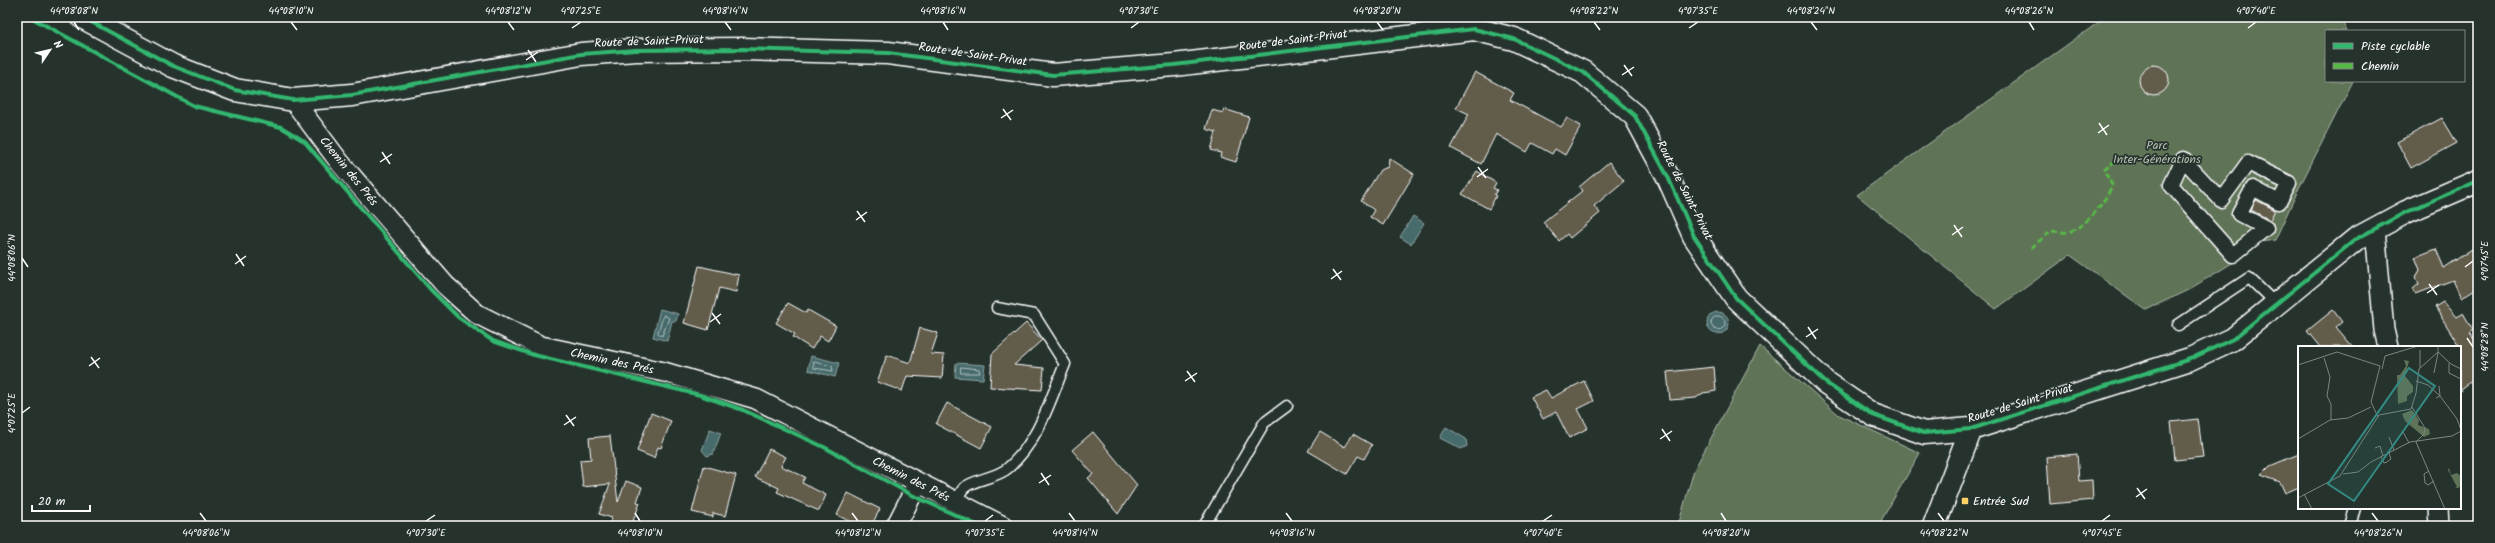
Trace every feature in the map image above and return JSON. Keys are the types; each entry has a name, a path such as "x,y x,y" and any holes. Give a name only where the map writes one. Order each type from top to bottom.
{"street":[{"name":"Route de Saint-Privat","path":"82,17 173,66 235,90 293,100 352,95 581,54 636,50 743,48 888,53 1053,75 1174,64 1477,23 1584,72 1635,116 1668,177 1694,236 1736,298 1826,383 1873,415 1924,433 1971,429 2190,360 2233,340 2356,239 2406,212 2478,181"},
{"name":"Chemin des Prés","path":"293,100 341,164 445,285 477,314 541,346 664,372 756,399 1003,526"},
{"path":"2184,159 2221,200 2248,163 2290,183 2279,202 2253,188 2239,214 2266,228 2234,255 2171,185 2184,159"},
{"path":"2375,229 2384,330 2388,346"},
{"path":"1934,526 1971,429"},
{"path":"896,526 918,483"},
{"path":"2438,509 2439,526"}],"lane":[{"path":"2178,325 2250,278 2276,304"},
{"path":"956,502 964,488 1007,469 1017,459 1042,423 1065,364 1034,315 997,308"},
{"path":"1204,526 1264,423 1287,406"},
{"path":"2350,526 2355,509"}],"green space":[{"name":"Parc Inter-Générations","path":"2106,17 2347,17 2341,20 2346,30 2325,30 2325,82 2352,82 2299,188 2275,240 2260,242 2237,260 2188,290 2146,310 2070,255 1996,309 1857,195"},
{"path":"1760,346 1839,415 1920,453 1878,526 1678,526 1694,470"}],"water":[{"path":"1413,216 1424,223 1411,244 1400,237"},
{"path":"660,309 678,314 676,321 672,321 667,341 653,337"},
{"path":"1718,312 1726,315 1729,323 1726,331 1718,334 1710,331 1707,323 1710,315"},
{"path":"811,356 839,363 835,377 808,370"},
{"path":"956,363 985,365 983,379 955,377"},
{"path":"1446,427 1466,439 1467,446 1461,449 1440,438"},
{"path":"710,429 721,433 713,454 707,456 702,450"}],"building":[{"path":"2154,65 2164,70 2169,80 2164,90 2154,95 2144,90 2139,80 2144,70"},
{"path":"1475,72 1514,93 1510,100 1561,127 1567,118 1581,126 1565,155 1555,149 1552,154 1532,143 1527,152 1496,134 1481,164 1451,148 1469,114 1456,108"},
{"path":"1224,109 1249,117 1236,162 1220,157 1221,153 1211,150 1216,132 1206,129 1212,110 1223,113"},
{"path":"2442,118 2457,143 2411,168 2397,142"},
{"path":"1389,158 1414,174 1383,225 1370,217 1374,210 1361,201 1380,170 1388,167"},
{"path":"1609,162 1624,181 1594,206 1600,213 1570,238 1567,234 1559,241 1543,222 1582,191 1579,187"},
{"path":"1477,171 1496,183 1493,188 1497,190 1494,195 1496,196 1489,209 1462,194"},
{"path":"2256,200 2275,210 2270,220 2251,210"},
{"path":"2436,249 2444,268 2472,249 2478,259 2478,287 2461,298 2453,280 2416,294 2413,289 2419,284 2416,277 2420,270 2415,257"},
{"path":"699,266 739,275 736,292 719,288 708,330 684,323"},
{"path":"2443,302 2456,317 2463,313 2473,330 2469,333 2478,344 2478,376 2461,389 2461,346 2459,346 2435,307"},
{"path":"788,303 806,313 808,310 836,326 828,341 820,336 812,349 793,337 795,334 776,323"},
{"path":"2333,310 2342,322 2336,327 2352,346 2319,346 2307,331"},
{"path":"1026,323 1042,340 1014,365 1044,368 1042,390 990,387 992,354"},
{"path":"920,328 938,333 931,354 944,355 942,378 907,376 902,391 877,382 887,355 910,363"},
{"path":"1714,367 1716,391 1703,393 1696,398 1670,400 1667,372"},
{"path":"1584,381 1594,401 1578,409 1588,428 1569,438 1556,412 1543,419 1531,397 1546,390 1551,398"},
{"path":"947,403 992,427 981,448 936,424"},
{"path":"651,413 671,421 661,448 658,447 654,458 637,451"},
{"path":"2198,419 2203,457 2175,460 2171,422"},
{"path":"1093,432 1137,485 1118,514 1088,478 1093,474 1072,450"},
{"path":"1320,432 1345,447 1353,434 1372,445 1364,459 1358,456 1347,474 1308,451"},
{"path":"610,436 618,502 626,481 642,487 637,502 640,503 631,526 609,526 612,518 599,514 610,484 583,487 580,460 591,459 589,438"},
{"path":"769,449 786,457 781,466 805,477 802,483 826,495 819,511 777,492 779,488 755,477"},
{"path":"2077,454 2079,481 2092,480 2093,500 2050,504 2047,457"},
{"path":"2298,454 2298,487 2285,493 2280,482 2261,475 2270,466"},
{"path":"704,466 736,475 725,516 713,513 713,517 692,512"},
{"path":"848,493 880,509 871,526 859,526 837,515"}],"marked path":[{"path":"2031,248 2050,232 2068,232 2075,229 2088,219 2105,198 2112,185 2104,170 2120,157 2129,161"}],"cycle path":[{"path":"30,17 194,106 281,127 304,141 430,289 458,317 493,341 534,355 700,395 743,410 824,447 912,495 979,526"},
{"path":"82,17 173,66 235,90 293,100 352,95 581,54 636,50 743,49 888,53 1053,75 1174,65 1474,29 1514,39 1583,72 1635,116 1668,177 1694,236 1736,298 1826,383 1873,415 1924,433 1971,429 2190,359 2233,339 2356,239 2406,212 2478,181"}],"place":[{"name":"Entrée Sud","path":"1965,501"}]}
